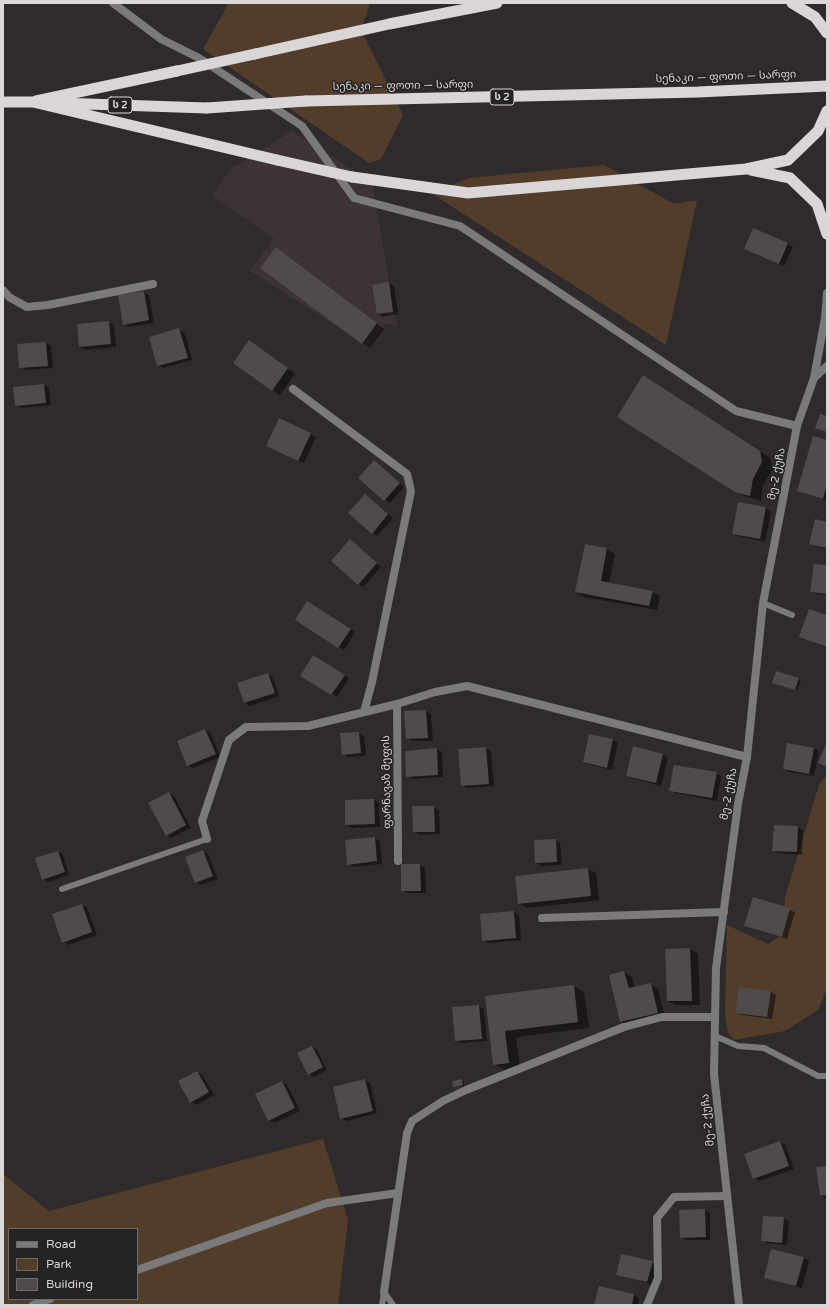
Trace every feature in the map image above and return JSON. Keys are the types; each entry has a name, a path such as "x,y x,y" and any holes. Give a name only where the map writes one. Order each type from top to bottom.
{"highway":[{"path":"33,102 389,24 497,3"},
{"path":"792,3 815,17 827,33"},
{"name":"სენაკი — ფოთი — სარფი","path":"8,102 207,108 306,101 698,92 827,86"},
{"path":"33,102 352,177 468,193 746,169 788,160 818,131 827,111"},
{"path":"746,169 790,178 817,204 827,234"}],"street":[{"path":"113,3 161,39 199,58 302,126 354,198 460,226 736,411 797,426"},
{"path":"3,290 9,297 27,306 48,305 153,284"},
{"name":"მე-2 ქუჩა","path":"739,1305 714,1074 716,968 738,804 747,757 763,603 797,426 814,378 825,318 827,293"},
{"path":"814,378 827,366"},
{"path":"292,389 407,474 411,491 372,682 364,712"},
{"path":"207,839 202,821 229,740 246,727 308,726 397,704 435,692 467,686 747,757"},
{"name":"ფარნავაზ მეფის","path":"397,704 398,861"},
{"path":"542,918 724,912"},
{"path":"384,1292 407,1133 412,1121 443,1101 624,1027 662,1017 715,1017"},
{"path":"138,1270 327,1203 398,1193"},
{"path":"647,1305 658,1278 657,1218 674,1197 728,1196"},
{"path":"33,1305 47,1300"}],"lane":[{"path":"763,603 792,615"},
{"path":"62,889 207,839"},
{"path":"715,1036 738,1046 764,1048 818,1076 827,1076"},
{"path":"382,1305 384,1292"},
{"path":"384,1292 393,1305"}],"shaded area":[{"path":"292,131 372,182 397,327 386,323 369,347 250,271 274,239 212,195 231,169"}],"green space":[{"path":"229,3 370,3 361,30 403,115 381,159 369,163 203,49"},
{"path":"604,165 674,204 697,200 666,345 431,193 469,178"},
{"path":"825,777 827,778 827,988 818,1010 785,1031 734,1040 728,1033 725,1015 727,925 768,944 783,934 785,897 819,785"},
{"path":"323,1139 348,1220 338,1305 3,1305 3,1174 49,1211"}],"building":[{"path":"753,228 788,243 779,264 744,249"},
{"path":"276,247 377,323 362,344 260,268"},
{"path":"389,282 393,312 377,314 372,285"},
{"path":"144,291 149,320 123,325 118,295"},
{"path":"109,321 111,344 79,347 77,324"},
{"path":"179,328 188,358 157,366 149,337"},
{"path":"249,340 288,368 272,391 233,363"},
{"path":"46,342 48,366 19,368 17,344"},
{"path":"643,375 760,451 762,462 753,479 750,496 735,492 617,417"},
{"path":"44,384 46,403 15,406 13,387"},
{"path":"820,414 827,416 827,432 815,428"},
{"path":"279,418 311,433 298,461 266,446"},
{"path":"813,436 827,440 827,484 823,499 797,491"},
{"path":"374,460 400,483 384,501 358,478"},
{"path":"365,494 388,514 372,534 348,513"},
{"path":"738,502 766,507 760,539 732,534"},
{"path":"815,519 827,522 827,548 809,544"},
{"path":"350,539 377,563 358,585 331,561"},
{"path":"585,544 607,548 601,581 653,591 649,606 575,592"},
{"path":"814,564 827,565 827,594 810,592"},
{"path":"307,601 351,629 338,648 295,620"},
{"path":"809,609 827,615 827,647 799,637"},
{"path":"313,655 345,675 331,695 300,676"},
{"path":"776,671 799,678 795,690 772,683"},
{"path":"268,673 275,693 244,703 237,683"},
{"path":"426,710 428,738 406,739 404,711"},
{"path":"205,729 216,754 187,766 177,741"},
{"path":"359,732 361,753 342,755 340,733"},
{"path":"589,734 613,739 607,768 583,762"},
{"path":"827,742 827,767 818,763"},
{"path":"787,743 814,748 809,774 783,769"},
{"path":"633,746 663,754 656,783 626,776"},
{"path":"486,747 489,784 461,786 458,749"},
{"path":"437,748 438,775 406,777 405,751"},
{"path":"674,765 717,772 712,798 669,791"},
{"path":"169,792 186,825 166,836 148,803"},
{"path":"374,799 375,824 345,825 345,800"},
{"path":"412,806 434,806 435,832 413,832"},
{"path":"774,825 798,826 797,852 772,851"},
{"path":"375,837 377,861 347,865 345,840"},
{"path":"556,839 557,862 535,863 534,840"},
{"path":"203,850 213,876 195,883 185,857"},
{"path":"58,851 65,872 42,880 35,858"},
{"path":"401,864 420,864 421,891 401,891"},
{"path":"588,868 591,896 518,904 515,876"},
{"path":"753,897 790,908 782,937 744,926"},
{"path":"82,904 92,932 62,943 52,914"},
{"path":"514,911 516,938 482,941 480,914"},
{"path":"690,948 692,1001 667,1001 665,949"},
{"path":"624,971 629,988 651,983 658,1013 620,1022 609,975"},
{"path":"574,985 578,1022 505,1031 509,1063 493,1065 485,996"},
{"path":"739,987 771,991 767,1017 735,1013"},
{"path":"479,1005 482,1039 455,1041 452,1007"},
{"path":"312,1046 323,1067 308,1075 297,1053"},
{"path":"197,1071 209,1092 190,1103 178,1081"},
{"path":"365,1079 373,1111 340,1119 333,1087"},
{"path":"462,1079 463,1085 453,1087 452,1081"},
{"path":"282,1081 295,1108 268,1121 255,1094"},
{"path":"780,1141 789,1166 753,1179 744,1154"},
{"path":"827,1166 827,1195 820,1196 816,1167"},
{"path":"705,1209 706,1237 680,1238 679,1210"},
{"path":"763,1216 784,1217 782,1243 761,1241"},
{"path":"771,1249 804,1257 796,1286 764,1278"},
{"path":"621,1254 653,1261 647,1282 616,1275"},
{"path":"599,1286 634,1294 632,1305 594,1305"}]}
